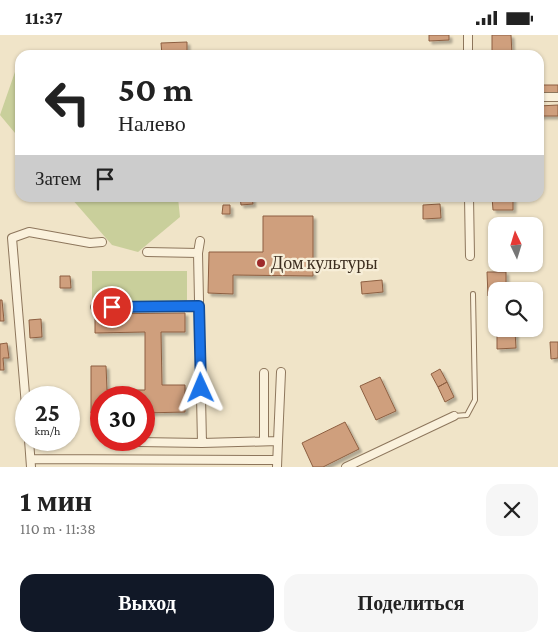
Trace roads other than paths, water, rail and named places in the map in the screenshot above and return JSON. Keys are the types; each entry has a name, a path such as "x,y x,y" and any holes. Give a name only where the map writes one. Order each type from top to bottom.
{"street":[{"path":"468,35 468,50"},
{"path":"544,97 558,97"},
{"path":"469,202 470,255"},
{"path":"24,386 12,238 29,232 90,243 102,242"},
{"path":"200,241 198,253 202,443"},
{"path":"147,252 198,253"},
{"path":"95,307 199,306"},
{"path":"31,463 277,464 281,372"},
{"path":"264,373 264,441"},
{"path":"346,467 454,416"},
{"path":"155,442 278,441"}],"lane":[{"path":"454,416 467,415 475,400 473,294"}],"place":[{"name":"Дом культуры","path":"261,263"}]}
